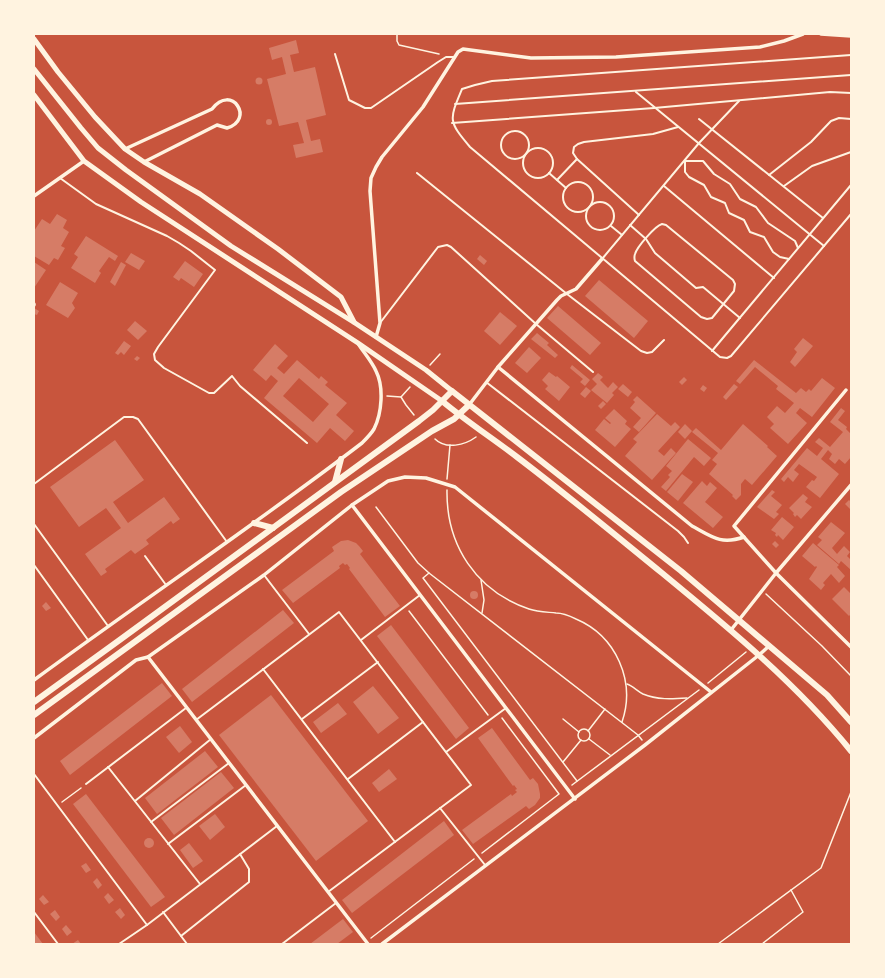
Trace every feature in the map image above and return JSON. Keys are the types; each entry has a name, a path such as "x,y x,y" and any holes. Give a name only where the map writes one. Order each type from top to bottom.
{"main road":[{"path":"34,39 58,72 95,117 125,149 144,162 200,194 278,248 341,297 354,323"},
{"path":"34,70 98,148 231,246 426,370 681,571 827,696 851,722"},
{"path":"34,95 84,161 141,202 358,343 442,401 517,457 594,518 731,630 759,655 807,703 851,751"},
{"path":"34,702 419,421 452,391"},
{"path":"34,715 342,492 430,432 459,415 470,404"},
{"path":"335,482 341,459"},
{"path":"254,523 273,528"}],"street":[{"path":"376,337 380,323 370,191 371,178 382,157 423,108 458,52 463,49 531,58 616,57 760,47 803,34"},
{"path":"821,34 851,36"},
{"path":"125,149 212,109 221,101 230,100 238,106 240,114 239,119 234,125 227,128 217,125 144,162"},
{"path":"34,196 84,161"},
{"path":"470,404 498,367 561,296 576,289 602,259"},
{"path":"34,680 254,523 362,443 373,430 380,409 380,383 377,372 358,343"},
{"path":"498,367 692,526 717,540 736,540 744,537"},
{"path":"846,390 734,526 776,573 851,647"},
{"path":"34,738 136,660 148,657 264,575 352,505 388,481 415,477 426,478 455,487 705,685 711,692"},
{"path":"731,630 776,573 850,487"},
{"path":"352,505 575,799"},
{"path":"382,944 485,865 575,799 769,646"},
{"path":"148,657 367,943"}],"lane":[{"path":"335,54 349,100 365,108 371,108 446,57 454,57"},
{"path":"851,55 475,84 462,89 452,114 452,123 460,136 470,147 720,358 727,358 731,356 851,214"},
{"path":"455,104 636,92 851,75"},
{"path":"636,92 824,246"},
{"path":"452,123 654,108 830,92 851,93"},
{"path":"602,259 699,143 740,100"},
{"path":"769,175 811,142 831,121 839,118 851,119"},
{"path":"699,119 823,218"},
{"path":"639,215 577,159 573,153 574,147 578,144 653,134 678,127"},
{"path":"526,154 518,159 508,158 504,155 500,147 502,137 514,130 523,133 529,141 529,146 526,154 524,159 524,169 531,176 540,178 549,173 553,164 550,155 547,152 538,148 526,154"},
{"path":"784,186 812,166 851,152"},
{"path":"557,180 577,159"},
{"path":"685,160 703,162 714,174 730,184 740,199 756,207 768,223 795,241 798,248"},
{"path":"685,160 685,172 688,177 704,185 711,197 725,202 730,212 744,220 750,232 764,237 773,252 780,257 789,259"},
{"path":"417,173 567,294 641,351 647,353 652,352 664,340"},
{"path":"549,173 566,188"},
{"path":"60,178 96,204 167,236 179,243 215,270 158,347 154,354 155,360 164,368 209,393 214,393 232,376 240,386 307,443"},
{"path":"566,188 563,196 565,205 568,209 577,212 582,211 589,206 602,201 610,205 615,213 615,218 611,226 603,230 599,230 591,227 586,219 586,214 589,206 592,197 588,187 580,183 575,183 566,188"},
{"path":"712,351 851,185"},
{"path":"664,186 774,278"},
{"path":"662,224 666,225 733,280 735,288 712,318 707,319 701,317 638,264 634,257 646,239 657,226 662,224"},
{"path":"630,225 646,239 655,253 696,288 703,287 740,318"},
{"path":"611,226 622,235"},
{"path":"380,323 438,247 447,245 452,247 536,324 593,372"},
{"path":"486,382 678,531 684,536 688,543"},
{"path":"34,484 124,417 133,417 138,419 227,542"},
{"path":"34,524 108,626"},
{"path":"145,556 166,585"},
{"path":"34,565 88,640"},
{"path":"264,575 309,634"},
{"path":"361,640 420,595"},
{"path":"196,720 340,612 471,785 328,892"},
{"path":"302,720 378,662"},
{"path":"263,669 395,842"},
{"path":"86,784 186,708"},
{"path":"446,752 506,708"},
{"path":"347,779 423,722"},
{"path":"135,800 211,739"},
{"path":"151,822 229,763"},
{"path":"108,767 200,884"},
{"path":"34,774 147,925"},
{"path":"168,844 246,785"},
{"path":"440,808 485,865"},
{"path":"119,944 147,925 278,825"},
{"path":"182,936 249,882 249,869 240,854"},
{"path":"282,944 336,903"},
{"path":"34,912 58,944"},
{"path":"164,912 187,944"}],"path":[{"path":"398,34 397,41 399,45 430,51 446,57"},
{"path":"401,397 419,421"},
{"path":"430,432 438,441 450,445 467,443 482,432"},
{"path":"450,445 447,484 448,516 452,533 462,555 481,580 501,596 525,607 538,611 563,614 583,622 603,638 616,656 626,684 626,704 622,722"},
{"path":"376,507 418,562 429,573 622,722 638,735 645,745"},
{"path":"429,573 424,578 577,781"},
{"path":"481,580 484,600 482,613"},
{"path":"764,590 767,596 822,646 851,676"},
{"path":"405,606 491,719"},
{"path":"367,943 610,755 740,658"},
{"path":"626,684 651,697 669,699 687,698"},
{"path":"588,731 605,709"},
{"path":"498,713 559,794"},
{"path":"563,719 579,732"},
{"path":"579,732 585,730 588,731"},
{"path":"588,731 590,733 589,739"},
{"path":"579,732 578,738 581,740"},
{"path":"563,762 581,740 583,741 589,739"},
{"path":"589,739 610,755"},
{"path":"57,805 86,784"},
{"path":"718,944 821,868 851,792"},
{"path":"762,944 803,912 791,890"}],"building":[{"path":"296,40 299,53 290,55 294,72 315,67 326,115 306,120 311,141 320,139 323,152 296,158 293,145 304,143 298,122 279,126 267,79 286,74 282,57 272,60 269,48"},
{"path":"259,77 262,78 262,84 259,85 256,84 255,81 256,78"},
{"path":"269,119 272,122 269,125 266,122"},
{"path":"57,214 67,220 63,228 69,232 61,246 65,248 58,260 54,258 49,265 34,256 34,231 42,219 50,224"},
{"path":"86,236 118,256 115,261 109,257 99,271 101,273 95,283 71,268 78,257 74,254"},
{"path":"131,253 145,261 139,270 125,262"},
{"path":"480,255 487,261 484,265 477,259"},
{"path":"185,261 203,274 194,287 181,278 179,281 173,277"},
{"path":"34,262 46,270 34,288"},
{"path":"121,262 126,265 115,286 110,282"},
{"path":"599,280 648,321 634,338 585,296"},
{"path":"60,282 78,293 72,303 75,308 68,318 46,305"},
{"path":"558,306 601,343 590,355 547,318"},
{"path":"34,308 39,311 37,315 34,314"},
{"path":"500,312 517,326 500,345 484,331"},
{"path":"135,321 147,331 138,340 127,330"},
{"path":"537,333 549,343 547,345 558,355 555,358 531,339"},
{"path":"803,338 813,346 795,367 790,362 797,352 794,349"},
{"path":"124,341 131,346 124,355 121,352 118,355 115,353"},
{"path":"275,344 288,356 277,368 284,374 297,360 319,379 321,376 328,382 325,385 347,403 336,415 354,431 345,441 330,428 317,443 264,398 278,381 271,375 266,381 253,370","holes":["299,378 329,404 313,422 283,396"]},
{"path":"529,347 541,358 527,373 515,363"},
{"path":"137,356 140,358 137,361 134,359"},
{"path":"754,360 796,393 801,388 806,392 809,389 811,391 822,378 835,388 812,417 800,408 796,413 807,423 788,444 770,428 774,424 767,417 777,406 785,413 794,403 776,389 778,386 755,367 740,384 736,381"},
{"path":"572,365 590,380 585,386 580,382 583,379 570,368"},
{"path":"549,372 556,377 557,376 570,387 559,401 545,389 548,386 542,380"},
{"path":"598,373 603,377 600,380 608,388 613,382 618,387 612,393 614,395 607,403 591,390 597,384 592,379"},
{"path":"684,377 687,380 682,385 679,382"},
{"path":"623,384 632,392 628,397 618,389"},
{"path":"734,384 738,387 726,400 723,397"},
{"path":"703,385 707,388 704,392 700,389"},
{"path":"586,387 591,391 585,398 580,394"},
{"path":"637,396 656,413 639,432 633,427 641,418 630,408 635,402 633,400"},
{"path":"603,401 606,404 601,409 598,406"},
{"path":"841,408 845,411 838,420 847,427 846,429 851,434 851,457 845,464 839,459 835,464 829,459 832,454 828,450 821,459 839,474 820,498 806,487 817,477 799,464 794,470 799,474 793,482 788,477 784,482 781,479 807,448 817,456 823,448 815,442 819,438 830,447 843,432 830,422"},
{"path":"614,409 627,421 625,424 631,429 615,447 595,430 604,419 610,424 611,423 605,418"},
{"path":"657,414 671,426 675,422 680,427 658,451 664,456 671,448 676,453 652,480 625,456 637,442 633,439"},
{"path":"685,424 692,431 685,439 678,432"},
{"path":"743,424 777,456 752,485 745,479 741,484 741,495 736,500 732,496 733,495 709,474 717,464 712,460 718,453 692,432 696,428 721,450"},
{"path":"688,439 711,458 704,466 694,457 666,491 661,487 670,477 668,475 672,471 666,466"},
{"path":"115,440 144,480 113,502 128,523 164,497 180,519 173,524 171,521 146,540 149,544 135,554 131,550 105,569 107,572 101,576 85,554 121,528 106,508 79,527 50,487"},
{"path":"682,474 693,482 678,501 667,492"},
{"path":"702,481 707,486 710,482 717,488 705,502 723,517 713,528 683,503"},
{"path":"772,490 775,492 771,496 782,505 776,512 779,514 774,519 757,507"},
{"path":"803,494 808,498 805,502 812,507 801,519 797,515 795,517 793,514 794,513 789,508"},
{"path":"849,500 851,502 851,510 845,504"},
{"path":"782,517 794,527 783,540 778,535 777,537 775,535 776,533 771,530"},
{"path":"831,522 845,533 832,548 837,554 844,546 850,552 847,556 851,560 851,570 841,561 839,564 817,545 822,540 818,537"},
{"path":"348,540 356,543 363,551 360,554 400,606 385,617 349,569 350,568 347,564 345,565 343,563 339,566 340,568 293,603 282,590 334,551 332,547 341,541"},
{"path":"775,541 779,545 776,548 772,544"},
{"path":"813,543 839,565 837,567 845,576 839,583 831,574 823,583 825,585 821,590 809,579 817,567 802,556"},
{"path":"844,587 851,594 851,614 849,616 832,599"},
{"path":"472,591 476,591 478,595 476,599 472,599 470,597 470,593"},
{"path":"46,602 51,608 46,611 42,606"},
{"path":"283,610 294,623 192,702 182,689"},
{"path":"391,625 469,728 456,739 377,636"},
{"path":"162,683 172,696 70,775 60,761"},
{"path":"373,686 399,718 378,734 353,702"},
{"path":"271,695 368,821 316,861 219,735"},
{"path":"338,703 347,714 321,733 313,722"},
{"path":"180,726 192,742 179,753 166,737"},
{"path":"492,728 530,780 533,778 538,784 540,798 535,805 529,809 526,806 473,844 462,830 511,794 512,796 517,792 515,790 517,789 514,785 513,786 478,738"},
{"path":"205,751 218,767 157,814 145,798"},
{"path":"389,769 397,779 379,792 372,783"},
{"path":"221,772 234,788 174,835 161,818"},
{"path":"86,794 165,897 151,907 73,804"},
{"path":"215,814 225,827 210,840 199,826"},
{"path":"444,821 454,835 352,913 342,900"},
{"path":"147,838 151,838 154,843 151,848 147,848 144,845 144,841"},
{"path":"189,843 203,861 193,868 180,850"},
{"path":"86,863 91,870 86,873 81,866"},
{"path":"97,878 102,885 98,889 93,882"},
{"path":"108,893 114,900 109,904 104,897"},
{"path":"43,895 49,902 44,905 39,899"},
{"path":"120,908 125,915 121,919 115,912"},
{"path":"55,910 60,917 56,921 50,914"},
{"path":"343,919 353,932 337,944 310,944"},
{"path":"66,925 72,932 67,936 62,929"},
{"path":"34,932 43,944 34,944"},
{"path":"78,940 81,944 72,944"}]}
